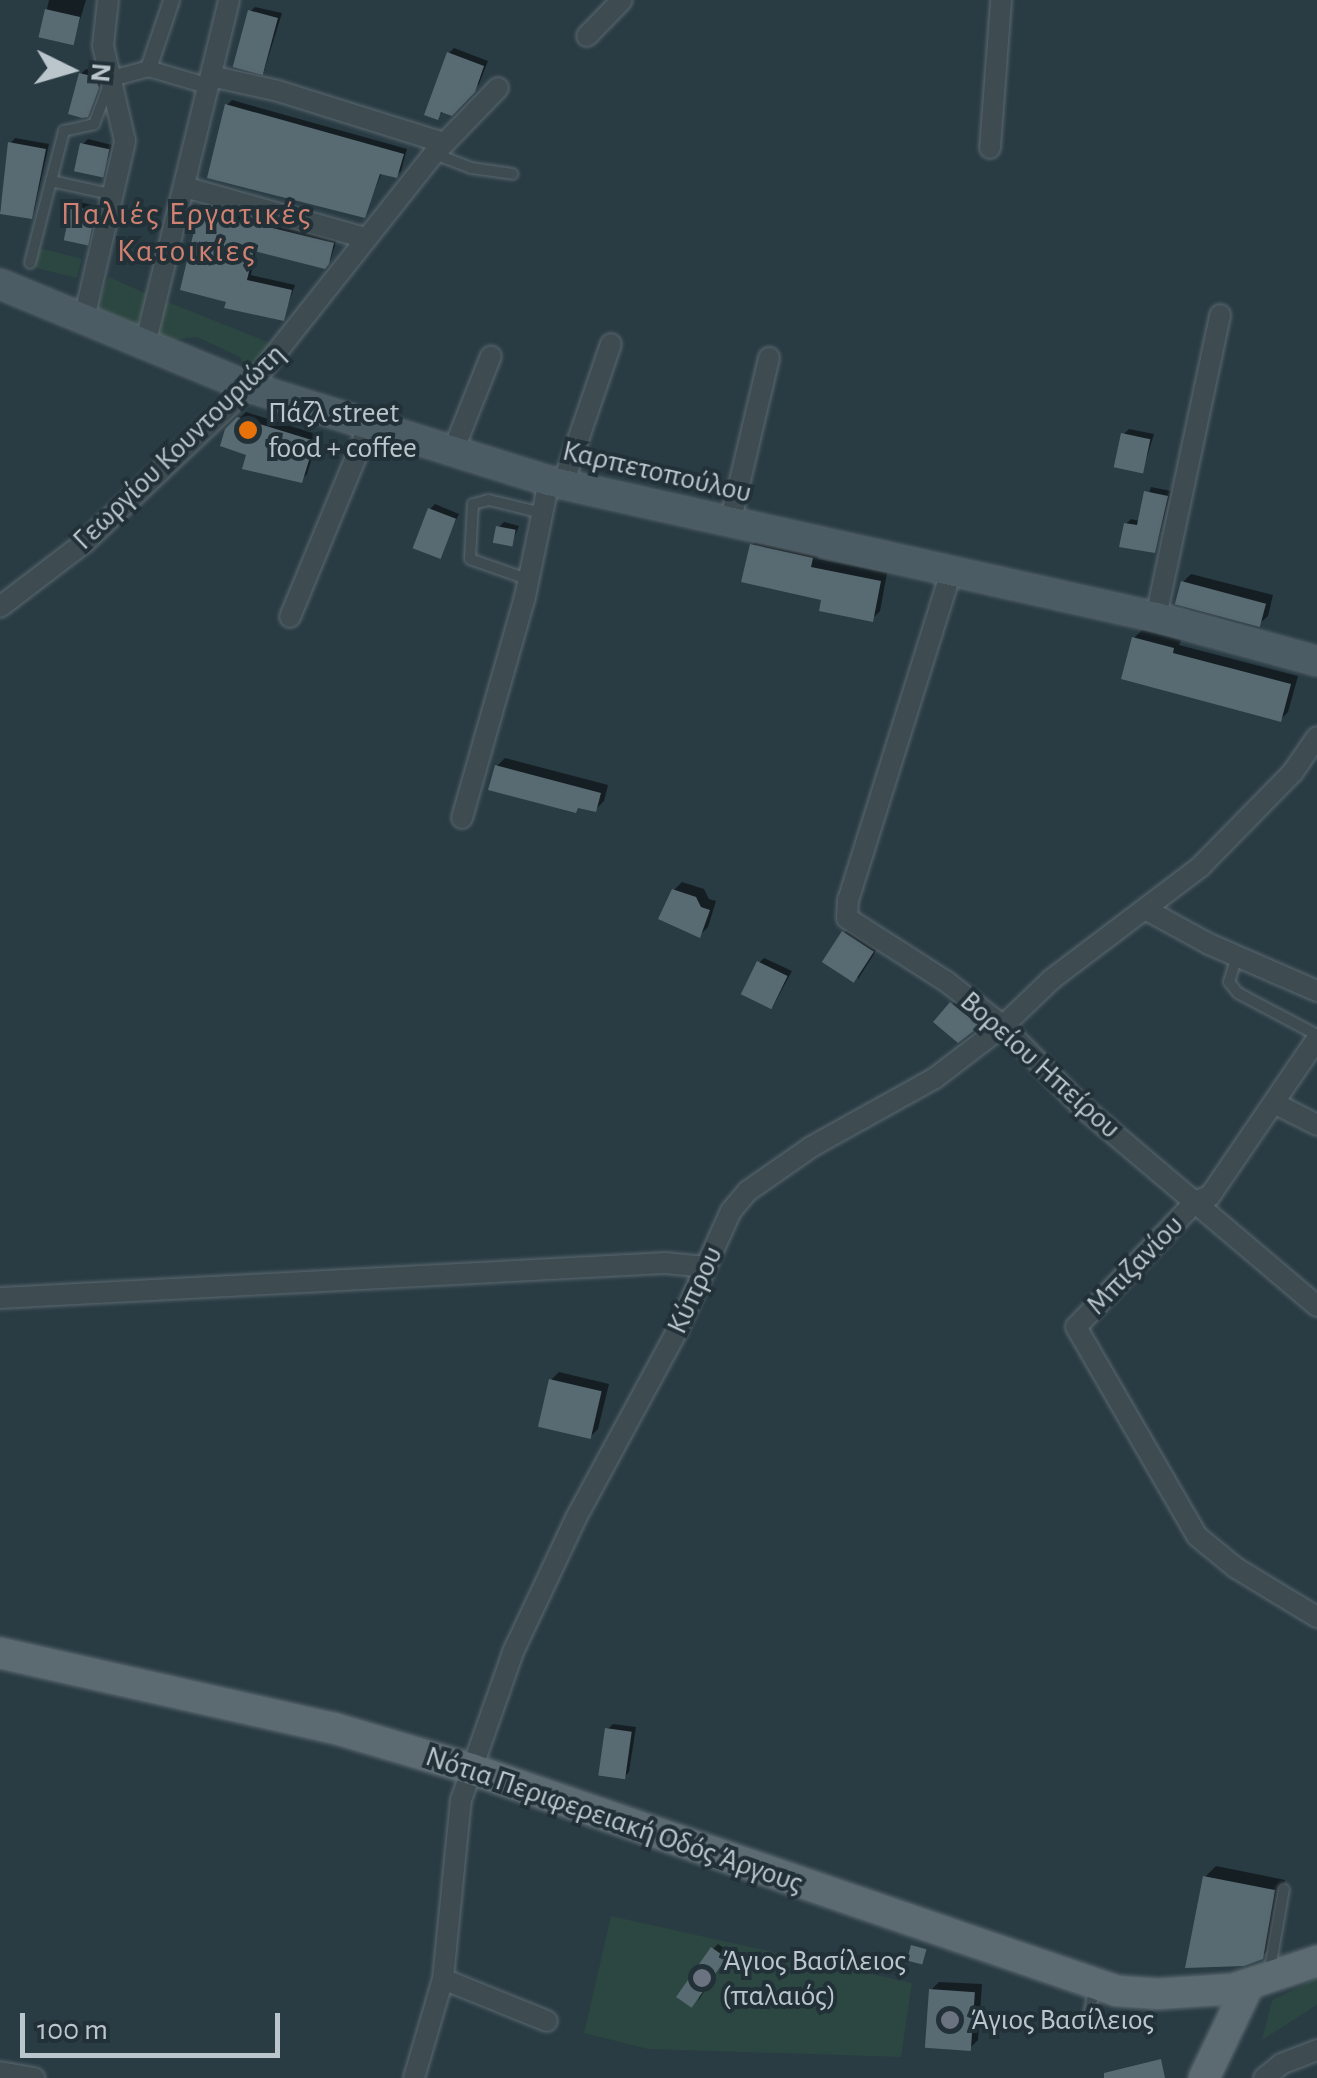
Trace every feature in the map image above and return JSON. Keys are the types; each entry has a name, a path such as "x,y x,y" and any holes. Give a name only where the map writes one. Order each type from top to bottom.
{"main road":[{"name":"Καρπετοπούλου","path":"0,284 249,387 556,482 1156,617 1317,661"},
{"name":"Νότια Περιφερειακή Οδός Άργους","path":"0,1653 333,1728 471,1769 1095,1986 1138,1994 1246,1985 1317,1960"},
{"path":"1190,2078 1216,2028 1246,1985"},
{"path":"1204,2078 1246,1985"}],"street":[{"path":"84,319 126,140 102,46 108,0"},
{"path":"148,68 154,60 171,0"},
{"path":"145,345 228,0"},
{"path":"587,36 622,0"},
{"path":"990,148 1001,0"},
{"path":"112,78 148,68 278,91 439,148"},
{"name":"Γεωργίου Κουντουριώτη","path":"0,607 84,542 249,387 439,148 498,88"},
{"path":"184,187 365,238"},
{"path":"1156,617 1220,316"},
{"path":"462,818 490,731 542,513 611,344"},
{"path":"454,452 491,356"},
{"path":"730,523 769,358"},
{"path":"290,617 369,425"},
{"name":"Βορείου Ηπείρου","path":"951,572 844,911 847,918 947,982 1003,1026 1080,1105 1315,1301"},
{"name":"Κύπρου","path":"414,2078 443,1979 462,1800 513,1652 731,1211 748,1191 811,1147 935,1078 1003,1026 1052,979 1200,867 1293,772 1317,738"},
{"path":"1145,909 1317,991"},
{"name":"Μπιζανίου","path":"1317,1037 1276,1104 1210,1196 1196,1201 1076,1327 1197,1536 1236,1568 1317,1617"},
{"path":"1276,1104 1317,1125"},
{"path":"0,1298 665,1262 706,1267"},
{"path":"443,1979 547,2021"},
{"path":"1264,2078 1281,2064 1317,2050"},
{"path":"0,2072 34,2078"}],"lane":[{"path":"30,263 64,131 94,124 112,78"},
{"path":"439,148 471,168 512,174"},
{"path":"51,181 116,195"},
{"path":"527,579 470,559 473,504 489,500 542,513"},
{"path":"1237,956 1228,982 1238,992 1317,1037"},
{"path":"1246,1985 1284,1888"},
{"path":"1088,2019 1095,1986"}],"green space":[{"path":"39,248 82,259 77,278 34,267"},
{"path":"109,277 150,295 137,325 96,307"},
{"path":"165,301 278,346 248,376 240,357 197,337 166,341 157,335"},
{"path":"611,1916 912,1983 901,2057 648,2049 584,2033"},
{"path":"1317,1978 1317,2005 1262,2040 1272,2000"}],"building":[{"path":"45,9 80,17 74,45 38,37"},
{"path":"248,10 278,18 263,75 233,67"},
{"path":"447,52 484,66 475,92 452,116 441,112 438,120 424,115"},
{"path":"79,73 96,77 99,88 88,117 82,118 68,114"},
{"path":"225,104 404,154 397,178 380,174 365,218 207,178"},
{"path":"8,142 46,149 32,219 0,214"},
{"path":"80,143 109,149 103,178 74,171"},
{"path":"71,206 95,211 88,245 64,240"},
{"path":"199,210 334,243 329,264 325,269 254,251 247,280 292,290 284,321 224,308 226,302 180,290"},
{"path":"237,417 315,441 302,483 242,469 246,455 220,446 225,429"},
{"path":"1121,433 1150,439 1143,473 1114,467"},
{"path":"1144,491 1168,496 1155,553 1119,547 1124,523 1137,525"},
{"path":"428,508 456,519 441,559 413,548"},
{"path":"496,526 516,530 512,547 493,543"},
{"path":"750,544 813,558 811,567 881,581 873,622 819,611 821,600 741,582"},
{"path":"1181,581 1266,604 1260,627 1175,604"},
{"path":"1132,637 1174,648 1173,653 1291,684 1281,722 1121,679"},
{"path":"495,765 601,793 596,812 578,808 576,813 488,790"},
{"path":"672,889 696,897 701,907 710,910 700,938 658,919"},
{"path":"842,931 874,952 854,983 822,962"},
{"path":"757,961 788,976 771,1009 741,994"},
{"path":"950,1002 980,1026 958,1043 933,1022"},
{"path":"549,1379 602,1391 591,1439 538,1427"},
{"path":"605,1728 632,1732 625,1779 598,1776"},
{"path":"1203,1876 1275,1890 1263,1959 1244,1966 1185,1968"},
{"path":"911,1945 926,1949 922,1965 907,1960"},
{"name":"Άγιος Βασίλειος (παλαιός)","path":"711,1947 727,1958 692,2008 676,1997"},
{"name":"Άγιος Βασίλειος","path":"929,1989 975,1992 971,2051 925,2048"},
{"path":"1161,2059 1165,2078 1104,2078 1104,2073"}],"place":[{"name":"Πάζλ street food + coffee","path":"248,430"},
{"name":"Άγιος Βασίλειος (παλαιός)","path":"702,1978"},
{"name":"Άγιος Βασίλειος","path":"950,2020"}],"district":[{"name":"Παλιές Εργατικές Κατοικίες","path":"187,234"}]}
